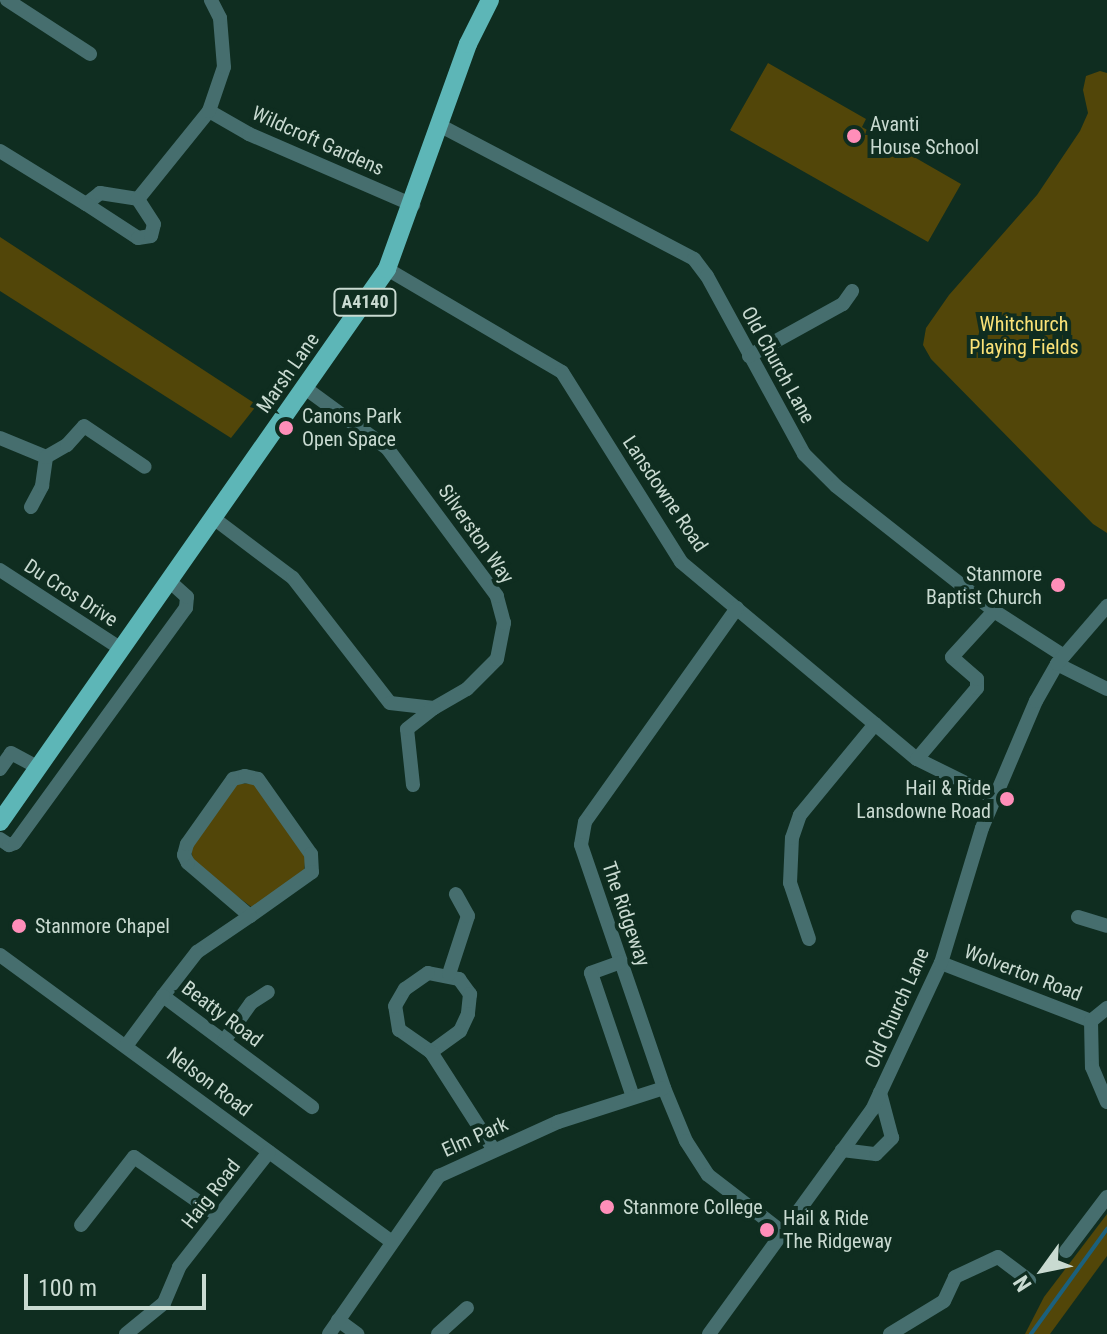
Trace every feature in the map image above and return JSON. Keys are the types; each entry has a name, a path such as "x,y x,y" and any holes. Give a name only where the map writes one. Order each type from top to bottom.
{"main road":[{"name":"Marsh Lane","path":"0,822 387,269 413,205 468,44 490,0"}],"street":[{"path":"7,0 90,54"},
{"path":"138,199 209,111 224,67 220,18 211,0"},
{"name":"Wildcroft Gardens","path":"209,111 249,134 413,205"},
{"name":"Old Church Lane","path":"439,125 694,259 707,276 804,454 836,486 1060,660 1036,701 994,797 941,963 880,1093 709,1334"},
{"path":"0,151 138,238 151,236 154,224 138,199 100,193 86,204"},
{"name":"Lansdowne Road","path":"387,269 562,372 681,562 917,759 994,797"},
{"path":"749,356 843,304 852,291"},
{"name":"Silverston Way","path":"305,388 387,448 497,596 504,623 497,659 467,689 434,708 407,729"},
{"path":"46,457 67,445 84,426 145,467"},
{"path":"0,438 46,457"},
{"path":"31,507 42,486 46,457"},
{"path":"212,517 293,578 390,703 407,729 413,785"},
{"name":"Du Cros Drive","path":"0,570 121,649"},
{"path":"0,839 9,845 15,843 186,608 187,597 168,580"},
{"path":"1107,606 1060,660 1107,689"},
{"name":"The Ridgeway","path":"737,608 585,822 581,845 664,1088 686,1141 708,1175 781,1231"},
{"path":"917,759 977,688 977,679 952,657 994,611"},
{"path":"390,703 434,708"},
{"path":"809,939 790,883 792,838 800,815 875,724"},
{"path":"0,769 11,753 37,767"},
{"name":"Beatty Road","path":"250,916 188,863 184,855 187,844 233,779 245,776 258,779 302,841 311,854 312,872 250,916 197,952 163,996 312,1107"},
{"path":"449,974 468,916 456,894"},
{"path":"1078,917 1107,926"},
{"name":"Nelson Road","path":"0,955 392,1242"},
{"path":"621,962 591,973 633,1097"},
{"name":"Wolverton Road","path":"941,963 1091,1021"},
{"path":"431,1052 460,1031 468,1014 470,994 459,979 449,974 428,973 405,989 395,1006 399,1030 415,1044 431,1052 494,1150"},
{"path":"224,1041 251,1003 268,992"},
{"path":"126,1046 163,996"},
{"name":"Wolverton Road","path":"1091,1021 1107,1008"},
{"name":"Wolverton Road","path":"1091,1021 1092,1067 1107,1102"},
{"name":"Elm Park","path":"329,1334 439,1176 558,1122 664,1088"},
{"path":"842,1150 876,1154 892,1138 880,1093"},
{"name":"Haig Road","path":"126,1334 164,1303 179,1267 269,1152"},
{"path":"81,1225 134,1157 219,1216"},
{"path":"1066,1251 1107,1197"},
{"path":"890,1334 944,1301 955,1277 998,1257 1029,1280"},
{"path":"438,1334 467,1308"},
{"path":"338,1320 357,1334"}],"green space":[{"path":"768,63 866,119 862,127 961,184 928,242 730,130"},
{"name":"Whitchurch Playing Fields","path":"1100,71 1107,73 1107,533 1093,524 931,359 923,345 926,328 949,295 1037,195 1080,131 1088,113 1083,90 1086,76"},
{"path":"0,237 257,405 231,438 0,291"},
{"path":"254,783 306,853 304,872 254,909 193,863 191,845 236,784"},
{"path":"1107,1214 1107,1256 1050,1334 1025,1334 1044,1297"}],"waterway":[{"path":"1031,1334 1107,1229"}],"place":[{"name":"Avanti House School","path":"854,136"},
{"name":"Canons Park Open Space","path":"286,428"},
{"name":"Stanmore Baptist Church","path":"1058,585"},
{"name":"Hail & Ride Lansdowne Road","path":"1007,799"},
{"name":"Stanmore Chapel","path":"19,926"},
{"name":"Stanmore College","path":"607,1207"},
{"name":"Hail & Ride The Ridgeway","path":"767,1230"}]}
